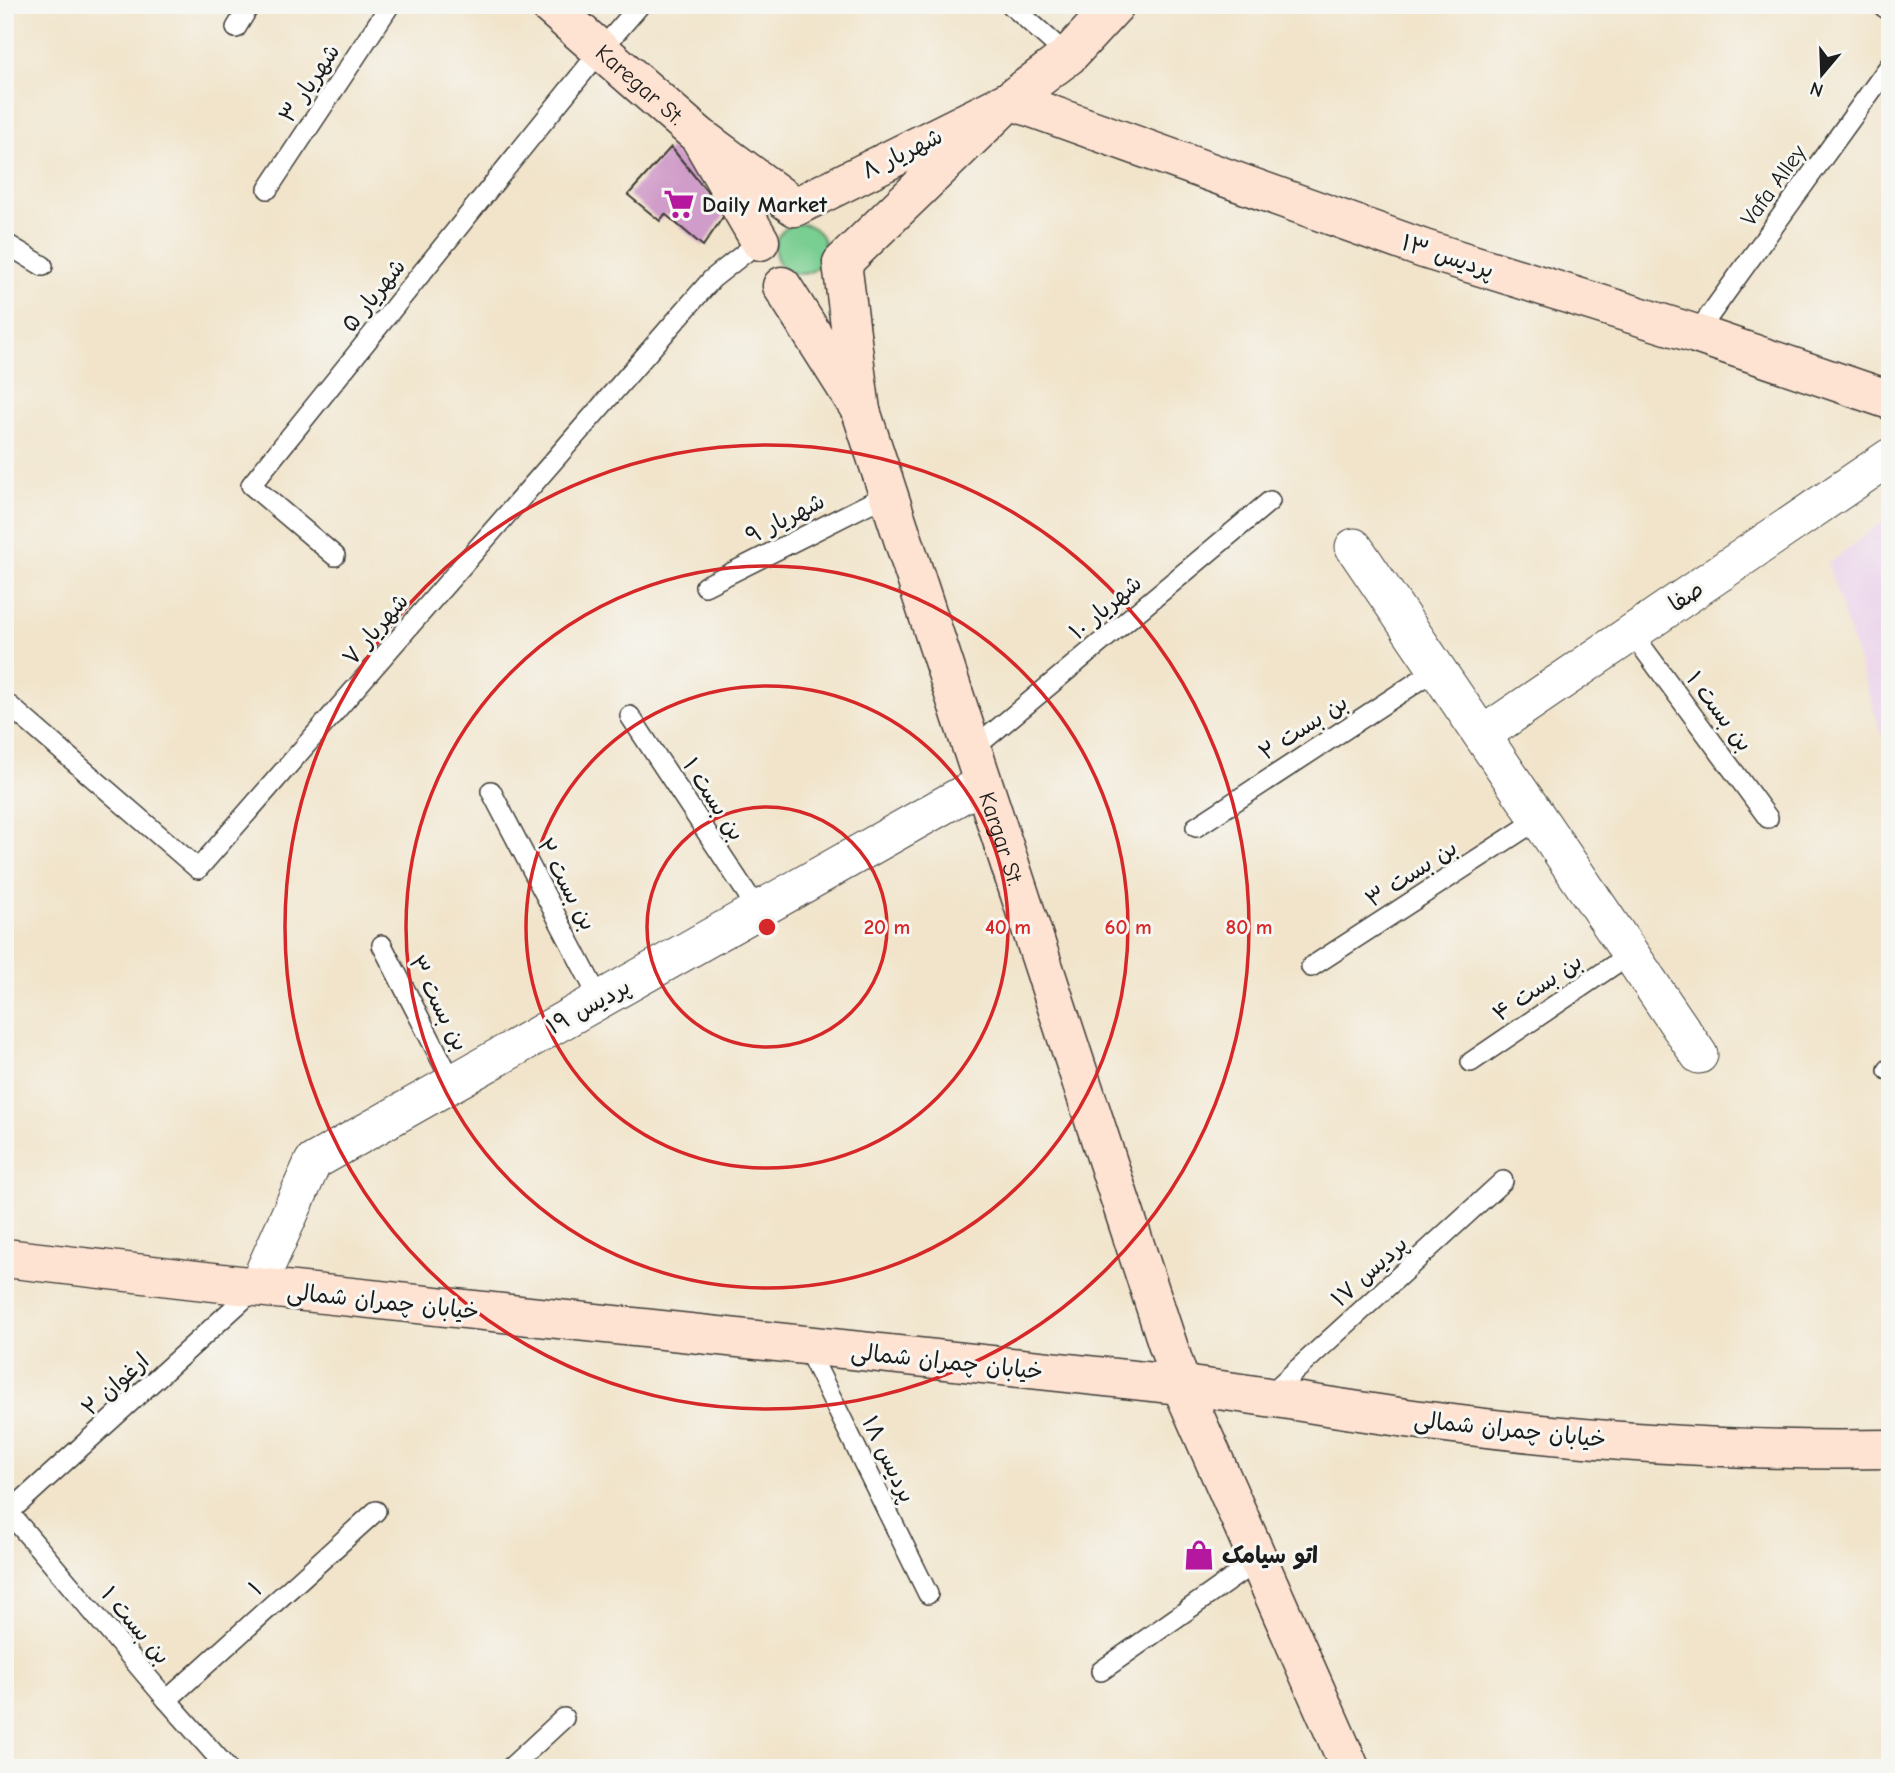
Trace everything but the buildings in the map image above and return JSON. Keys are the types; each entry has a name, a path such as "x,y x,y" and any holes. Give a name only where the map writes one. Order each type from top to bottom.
{"main road":[{"name":"Karegar St.","path":"549,5 698,136"},
{"name":"شهریار ۸","path":"842,263 1010,100 1068,55 1115,5"},
{"name":"شهریار ۸","path":"795,207 1010,100"},
{"name":"پردیس ۱۳","path":"1010,100 1424,249 1696,334 1890,400"},
{"path":"698,136 795,207"},
{"path":"698,136 760,242"},
{"path":"795,207 810,207 824,212 835,222 842,234 845,249 837,274 817,289 793,290 782,286 764,267 760,254 760,242 772,219 795,207"},
{"name":"Kargar St.","path":"842,263 861,411 1181,1385 1350,1768"},
{"name":"Kargar St.","path":"782,286 861,411"},
{"name":"خیابان چمران شمالی","path":"5,1258 1181,1385 1429,1421 1568,1437 1712,1447 1890,1449"}],"street":[{"name":"صفا","path":"1482,735 1890,457"},
{"path":"1354,547 1699,1055"},
{"name":"پردیس ۱۹","path":"257,1287 313,1162 758,910 978,766"}],"lane":[{"path":"236,28 250,5"},
{"name":"شهریار ۳","path":"268,189 390,5"},
{"path":"601,50 640,5"},
{"path":"1011,5 1068,55"},
{"path":"1881,5 1890,10"},
{"name":"شهریار ۵","path":"335,556 251,485 601,50"},
{"name":"Vafa Alley","path":"1696,334 1890,65"},
{"name":"شهریار ۷","path":"10,706 198,869 712,279 760,242"},
{"path":"5,243 43,266"},
{"name":"شهریار ۹","path":"705,586 888,494"},
{"name":"شهریار ۱۰","path":"978,766 1270,501"},
{"name":"بن بست ۱","path":"1632,633 1768,818"},
{"name":"بن بست ۲","path":"1196,827 1437,669"},
{"name":"بن بست ۱","path":"630,716 758,910"},
{"name":"بن بست ۲","path":"491,791 600,1000"},
{"name":"بن بست ۳","path":"1311,967 1539,819"},
{"name":"بن بست ۳","path":"382,945 453,1083"},
{"name":"بن بست ۴","path":"1471,1062 1630,954"},
{"name":"پردیس ۱۷","path":"1268,1396 1503,1181"},
{"name":"ارغوان ۲","path":"7,1512 257,1287"},
{"name":"پردیس ۱۸","path":"806,1346 928,1594"},
{"name":"۱","path":"167,1700 376,1511"},
{"name":"بن بست ۱","path":"7,1512 228,1768"},
{"path":"1101,1671 1258,1560"},
{"path":"510,1768 564,1718"}],"shaded area":[{"path":"1890,516 1890,754 1828,564"}],"green space":[{"path":"800,224 817,232 825,249 817,266 800,274 783,266 775,249 783,232"}],"place":[{"name":"Daily Market","path":"679,204"},
{"name":"اتو سیامک","path":"1199,1555"}]}
